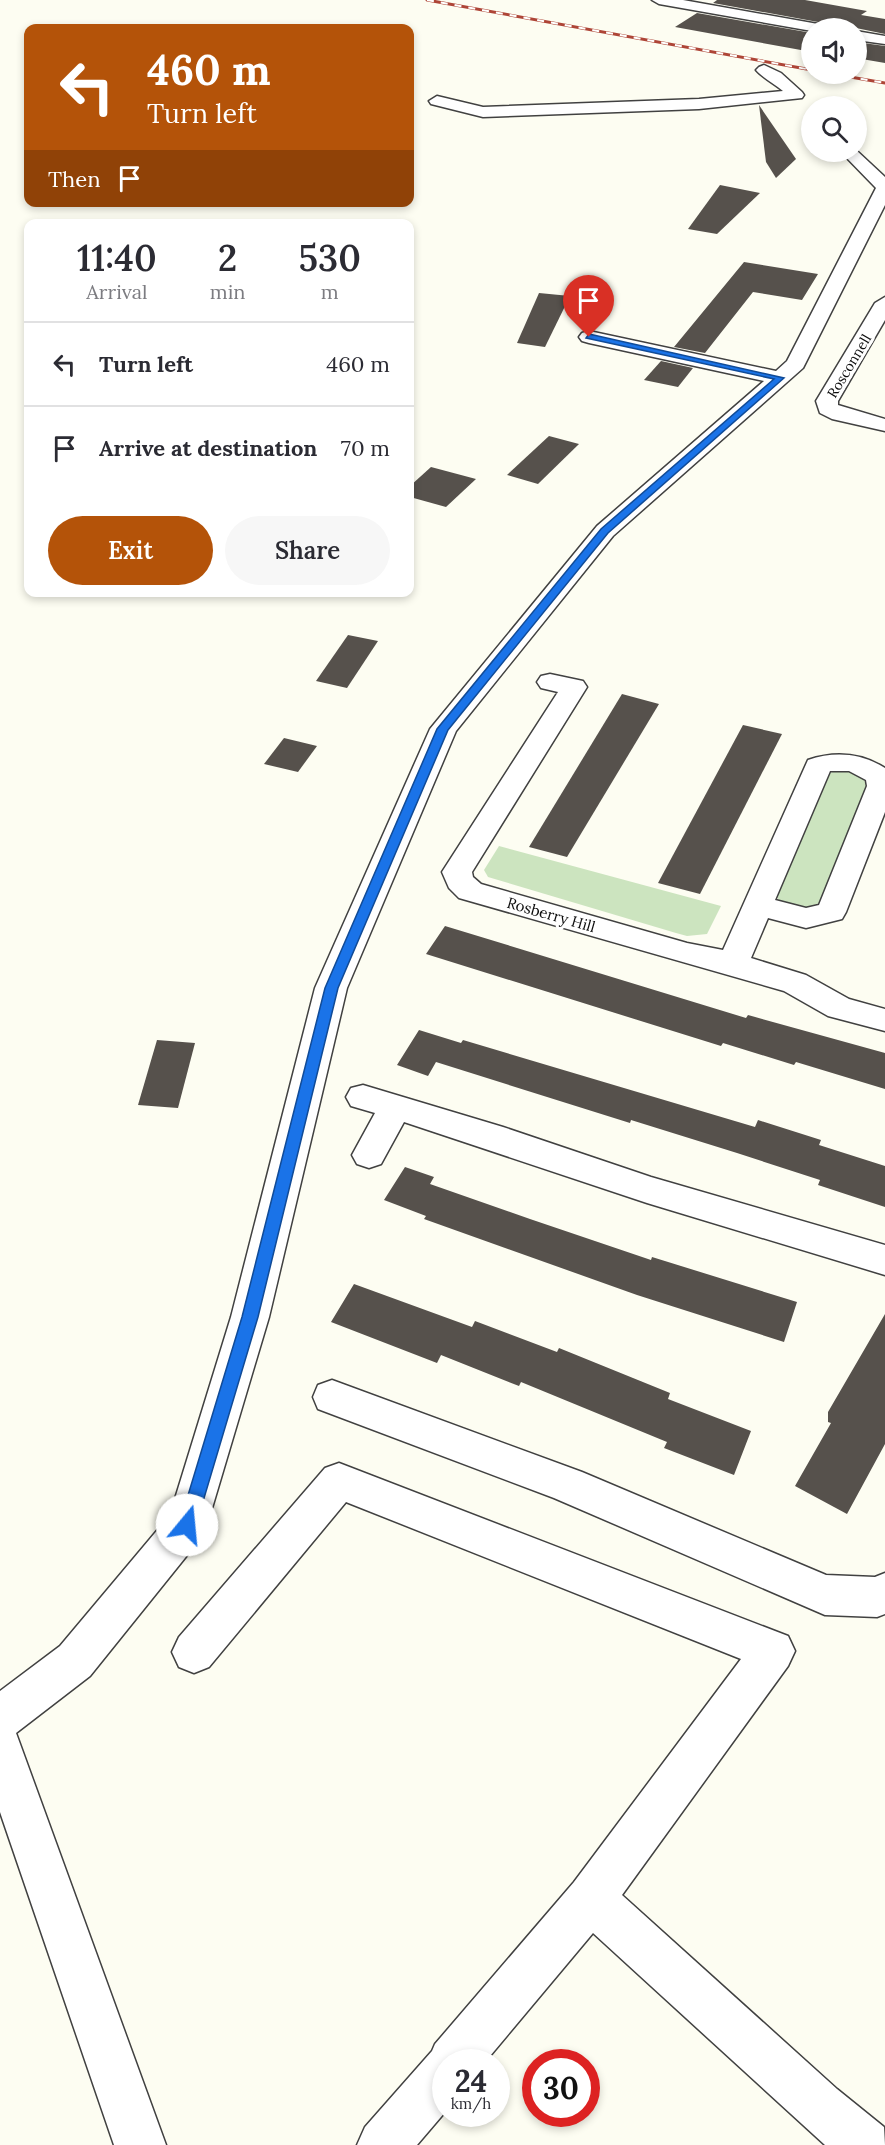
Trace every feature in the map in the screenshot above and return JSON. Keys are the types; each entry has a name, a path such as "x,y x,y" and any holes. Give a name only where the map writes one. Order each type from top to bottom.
{"street":[{"path":"659,0 801,25"},
{"path":"867,37 885,40"},
{"path":"437,101 483,111 800,99 776,76 764,69"},
{"path":"0,1718 75,1661 187,1525 250,1317 331,988 443,729 605,531 796,364 885,187 859,162"},
{"name":"Rosconnell","path":"885,303 826,401 828,408 840,414 885,425"},
{"path":"589,337 780,378"},
{"name":"Rosberry Hill","path":"550,682 574,687 457,872 459,881 471,891 687,954 733,963 795,983 839,1008 885,1020"},
{"path":"733,963 758,905 818,766 837,761 870,769 880,777 881,786 831,912 806,918 758,905"},
{"path":"363,1097 647,1188 885,1260"},
{"path":"369,1155 396,1107"},
{"path":"332,1397 568,1485 825,1595 877,1597 885,1593"},
{"path":"194,1653 339,1481 773,1651 591,1899 464,2049"},
{"path":"0,1747 140,2145"},
{"path":"591,1899 819,2107 866,2145"},
{"path":"383,2145 432,2087"}],"green space":[{"path":"842,770 861,775 867,785 821,902 804,910 782,905 775,894 828,773"},
{"path":"499,846 721,906 707,934 687,936 488,877 484,870"}],"building":[{"path":"717,0 805,0 867,11 861,15 885,19 885,34 867,30 867,18 801,19 713,3"},
{"path":"697,13 801,31 801,50 675,27"},
{"path":"867,44 885,46 885,63 867,60"},
{"path":"759,105 796,159 776,178 766,162"},
{"path":"720,185 760,193 717,234 688,229"},
{"path":"744,262 818,274 802,300 753,292 705,353 674,347"},
{"path":"539,293 570,296 545,347 517,343"},
{"path":"661,361 693,368 678,387 644,380"},
{"path":"549,436 579,444 538,484 507,475"},
{"path":"431,467 476,479 446,507 414,498 414,482"},
{"path":"348,635 378,641 347,688 316,681"},
{"path":"622,694 659,704 567,857 529,847"},
{"path":"743,725 782,734 700,894 658,883"},
{"path":"284,738 317,746 298,772 264,764"},
{"path":"445,926 746,1018 748,1015 885,1053 885,1089 796,1062 794,1065 723,1043 721,1046 426,954"},
{"path":"419,1030 461,1043 463,1040 755,1127 758,1120 821,1140 819,1145 885,1166 885,1207 818,1185 820,1180 737,1153 631,1120 630,1123 436,1062 428,1076 397,1065"},
{"path":"157,1040 195,1043 178,1108 138,1105"},
{"path":"405,1167 434,1177 430,1184 530,1219 651,1260 652,1257 797,1302 784,1342 637,1295 424,1219 426,1216 384,1200"},
{"path":"354,1284 472,1327 475,1321 557,1352 559,1348 670,1393 668,1399 751,1431 734,1475 664,1448 667,1442 521,1382 519,1386 441,1355 437,1363 331,1322"},
{"path":"885,1314 885,1444 847,1514 795,1486 831,1423 828,1422 828,1412"}],"railway":[{"path":"427,0 801,68"},
{"path":"867,80 885,83"}],"route":[{"path":"187,1525 250,1317 331,988 443,729 605,531 780,378 589,337"}]}
